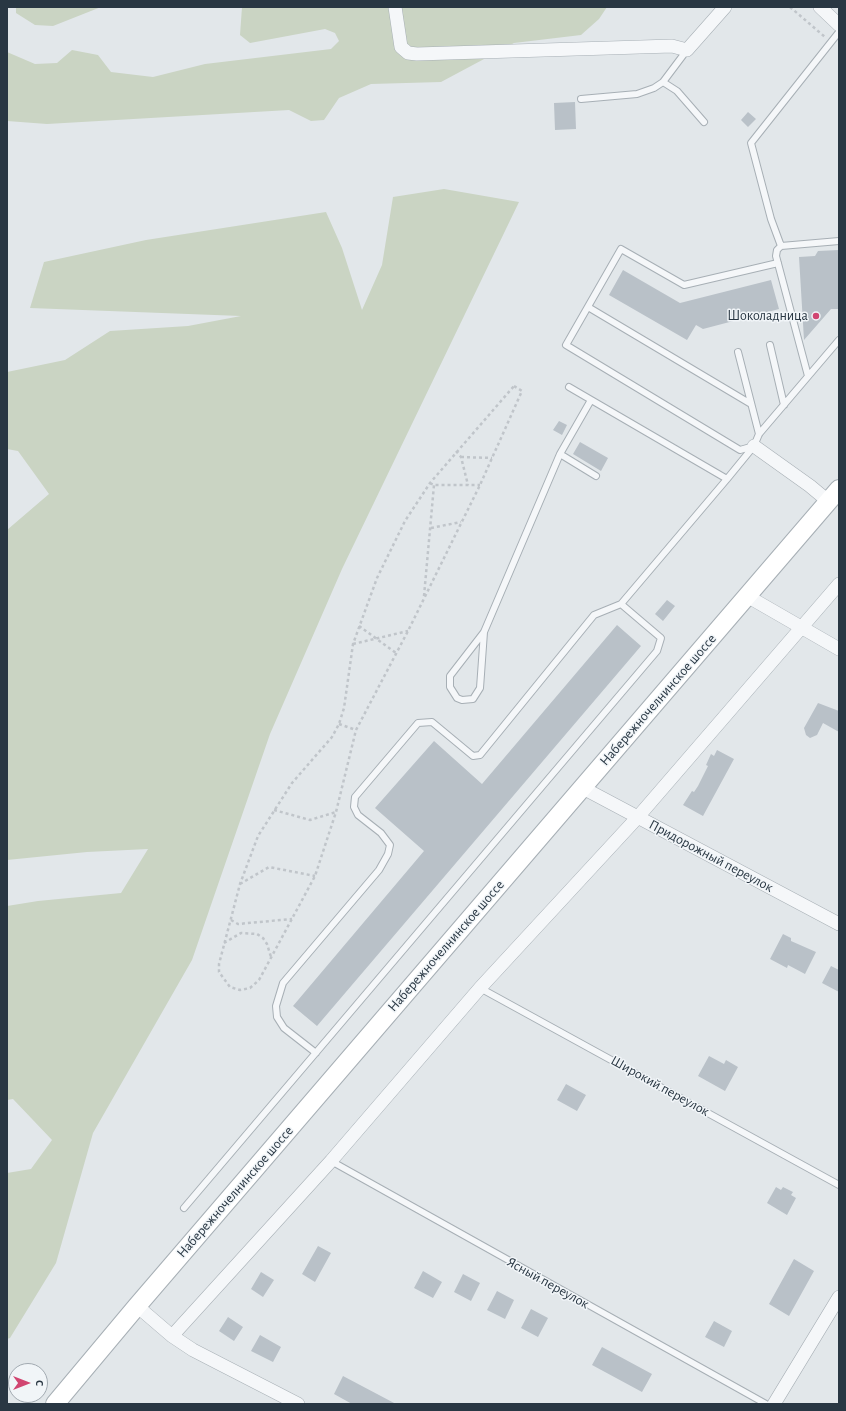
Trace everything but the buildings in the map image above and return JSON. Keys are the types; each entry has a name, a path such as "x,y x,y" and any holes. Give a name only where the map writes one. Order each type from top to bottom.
{"main road":[{"name":"Набережночелнинское шоссе","path":"55,1404 136,1306 583,788 833,495"}],"street":[{"path":"395,7 401,47 408,53 672,46 687,50 725,7"},
{"path":"820,7 839,25"},
{"path":"754,446 810,486 833,495"},
{"path":"172,1336 331,1161 480,988 637,818 839,584"},
{"path":"747,596 839,649"},
{"name":"Придорожный переулок","path":"583,788 839,924"},
{"path":"774,1404 839,1297"},
{"path":"136,1306 172,1336 193,1350 298,1404"}],"lane":[{"path":"781,246 770,218 750,143 839,32"},
{"path":"581,99 637,94 654,88 663,82 687,50"},
{"path":"663,82 677,91 704,122"},
{"path":"808,376 776,256 777,250 781,246 839,241"},
{"path":"754,446 740,450 566,345 621,249 684,285 778,263"},
{"path":"588,307 751,404"},
{"path":"316,1053 284,1028 277,1017 276,1006 283,983 379,870 388,854 390,845 381,833 358,815 354,807 355,798 418,723 432,722 473,756 480,755 594,615 621,604 727,479 754,446 759,434 839,340"},
{"path":"770,345 784,405"},
{"path":"738,352 759,434"},
{"path":"569,387 727,479"},
{"path":"484,632 480,688 473,698 462,700 457,698 450,687 450,676 484,632 560,454 591,400"},
{"path":"560,454 596,476"},
{"path":"184,1208 657,651 661,638 621,604"},
{"name":"Широкий переулок","path":"480,988 839,1185"},
{"name":"Ясный переулок","path":"331,1161 766,1404"}],"path":[{"path":"790,7 831,42"},
{"path":"514,386 522,391 462,522 408,631 356,730 336,812 315,876 259,980 250,988 240,990 230,987 219,972 219,964 240,884 258,836 292,783 332,737 339,724 344,708 353,644 377,578 405,521 430,483 456,451 514,386"},
{"path":"456,451 461,457 468,485"},
{"path":"461,457 492,458"},
{"path":"430,483 434,485 480,485"},
{"path":"424,599 434,485"},
{"path":"431,528 462,522"},
{"path":"359,626 396,653"},
{"path":"353,644 408,631"},
{"path":"339,724 356,730"},
{"path":"274,810 310,820 336,812"},
{"path":"240,884 269,867 315,876"},
{"path":"231,920 238,924 293,919"},
{"path":"224,943 241,933 257,934 263,938 267,944 272,957"}],"green space":[{"path":"16,7 101,7 53,26 35,25 16,13"},
{"path":"242,7 607,7 599,19 581,35 514,43 441,82 371,84 339,98 324,120 311,121 289,110 47,124 7,121 7,52 35,64 57,63 72,50 98,55 111,72 153,77 205,64 331,49 339,41 335,33 325,29 250,43 240,35"},
{"path":"444,189 519,202 342,569 270,734 192,960 93,1133 56,1263 10,1338 7,1339 7,1173 31,1169 52,1140 13,1099 7,1100 7,906 38,901 121,893 148,849 87,852 7,860 7,530 49,494 18,451 7,449 7,372 65,360 110,331 188,326 241,316 30,308 44,262 146,240 326,212 342,248 362,310 382,265 393,197"}],"place":[{"name":"Шоколадница","path":"816,316"}]}
